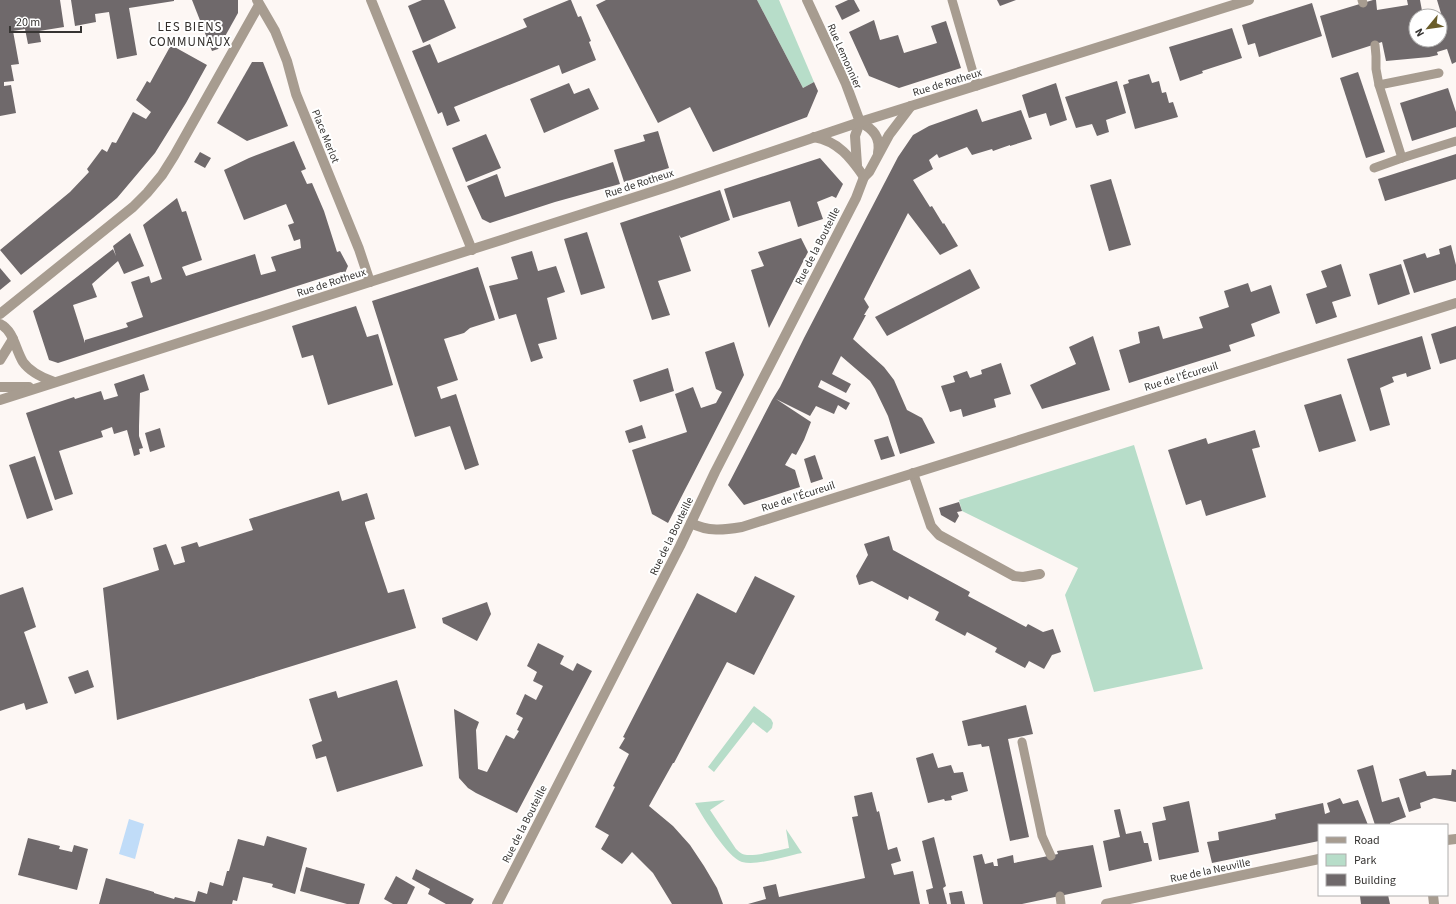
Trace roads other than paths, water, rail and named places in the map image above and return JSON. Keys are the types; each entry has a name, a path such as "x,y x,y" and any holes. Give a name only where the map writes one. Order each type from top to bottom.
{"street":[{"path":"371,0 472,250"},
{"name":"Rue Lemonnier","path":"807,0 846,84 860,122"},
{"name":"Rue de Rotheux","path":"0,400 472,250 860,122 1249,0"},
{"path":"0,314 110,226 148,193 174,156 258,3"},
{"name":"Place Merlot","path":"258,3 275,31 287,61 296,94 359,249 370,282"},
{"name":"Rue de la Bouteille","path":"497,904 676,553 719,462 856,198 864,177 870,172 889,136 911,106"},
{"path":"857,167 855,136 860,122 869,126 875,132 879,147 878,156"},
{"path":"814,137 820,138 838,147 850,157 864,177"},
{"name":"Rue de l'Écureuil","path":"690,523 710,530 725,530 742,527 1456,303"},
{"path":"0,324 8,330 13,338 24,363 35,373 54,382"},
{"path":"0,360 13,338"},
{"path":"0,387 37,388"},
{"path":"913,473 931,526 939,535 1014,576 1023,578 1040,574"},
{"name":"Rue de la Neuville","path":"1106,904 1318,859"}],"lane":[{"path":"952,0 977,86"},
{"path":"1375,45 1376,69 1379,85 1402,158"},
{"path":"1379,85 1439,73"},
{"path":"1374,168 1456,141"},
{"path":"1022,742 1042,836 1051,856"}],"water":[{"path":"129,819 144,824 135,859 119,854"}],"district":[{"name":"LES BIENS COMMUNAUX","path":"190,34"}]}
